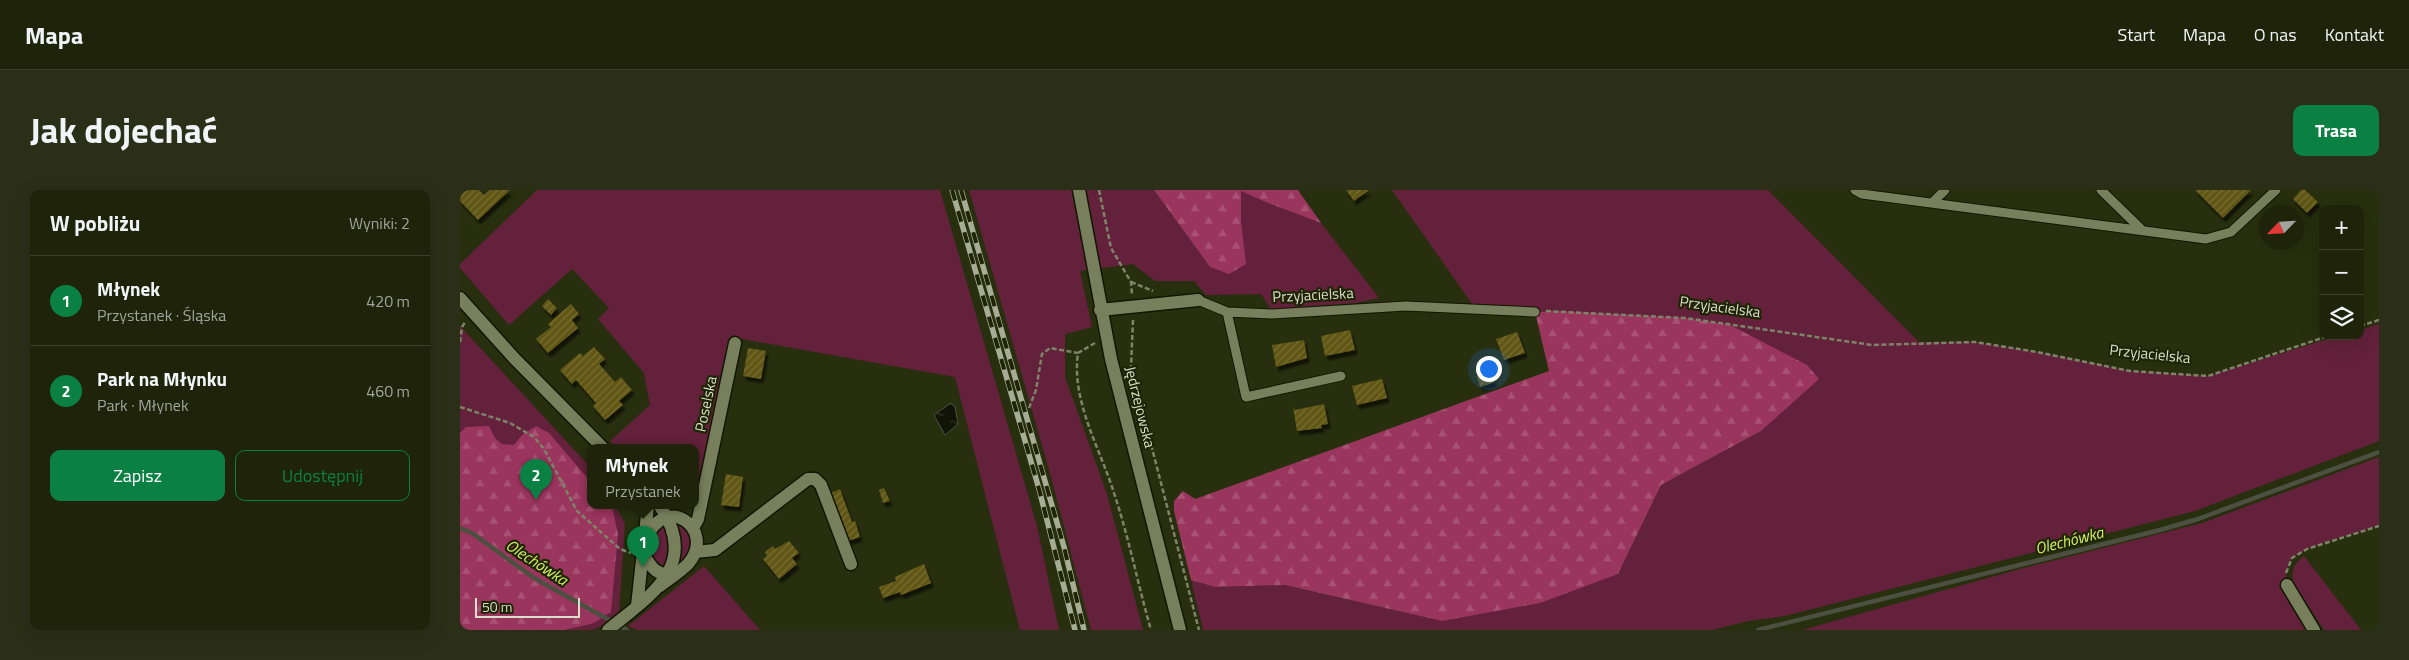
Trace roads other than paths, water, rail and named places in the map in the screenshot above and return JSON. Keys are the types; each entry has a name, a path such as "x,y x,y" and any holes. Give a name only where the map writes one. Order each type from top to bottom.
{"street":[{"name":"Jędrzejowska","path":"1079,190 1106,338 1180,630"},
{"path":"460,298 514,358 599,444"},
{"name":"Przyjacielska","path":"1100,310 1198,300"},
{"name":"Poselska","path":"693,528 698,519 735,344"},
{"path":"695,552 715,550 808,479 815,479 822,485 851,564"},
{"path":"637,606 646,540 648,509"},
{"path":"608,630 668,578 688,564 695,552 697,540 693,528 685,520 664,511"},
{"path":"646,540 664,511"},
{"path":"664,511 674,542 674,558 668,578"},
{"path":"644,554 654,569 668,578"},
{"path":"2287,585 2314,630"}],"lane":[{"path":"1855,190 1862,194 2206,239 2231,232 2243,223 2276,190"},
{"path":"1932,203 1945,190"},
{"path":"2101,190 2142,231"},
{"name":"Przyjacielska","path":"1198,300 1227,312 1272,314 1424,306 1535,312"},
{"path":"1227,312 1246,398 1342,376"}],"water":[{"path":"951,403 955,407 958,424 945,435 934,415"}],"waterway":[{"name":"Olechówka","path":"1758,630 2160,530 2198,519 2379,452"},
{"name":"Olechówka","path":"460,528 472,533 534,578 627,630"}],"railway":[{"path":"952,190 1039,489 1075,630"},
{"path":"961,190 1064,547 1084,630"}],"place":[{"name":"Park na Młynku","path":"536,500"},
{"name":"Młynek","path":"643,567"}]}
